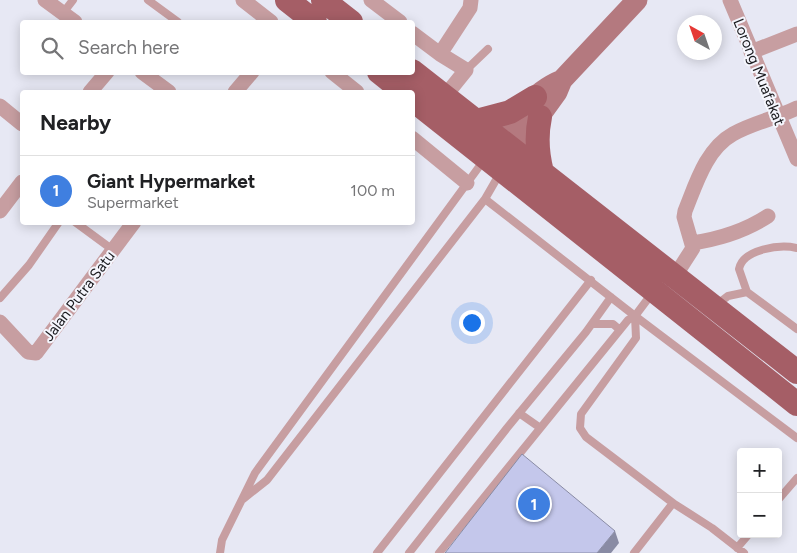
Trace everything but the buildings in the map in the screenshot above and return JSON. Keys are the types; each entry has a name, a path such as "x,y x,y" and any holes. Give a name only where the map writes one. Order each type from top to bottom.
{"main road":[{"path":"323,0 348,20"},
{"path":"415,73 476,121 500,154 655,291 797,404"},
{"path":"383,75 402,90"},
{"path":"415,101 500,154 542,172 797,372"},
{"path":"476,121 537,107 536,135 538,157 542,172"}],"street":[{"path":"46,0 69,18"},
{"path":"243,0 268,20"},
{"path":"371,0 397,20"},
{"path":"500,154 537,107 557,92 562,80 637,0"},
{"name":"Lorong Muafakat","path":"736,2 751,52 797,159"},
{"path":"440,54 467,3"},
{"path":"415,34 440,54 466,70 445,96"},
{"path":"751,52 797,34"},
{"path":"92,90 104,75"},
{"path":"145,75 163,90"},
{"path":"236,90 245,75"},
{"path":"336,75 354,90"},
{"path":"0,106 20,122"},
{"path":"675,276 691,254 692,243 686,225 685,211 703,167 718,145 733,134 778,118 797,108"},
{"path":"415,140 467,183"},
{"path":"0,211 20,185"},
{"path":"692,243 730,234 755,224 768,216"},
{"name":"Jalan Putra Satu","path":"0,322 28,352 36,353 132,225"}],"lane":[{"path":"69,18 73,0"},
{"path":"148,0 175,20"},
{"path":"466,70 488,49"},
{"path":"220,553 222,540 255,473 467,183 500,154"},
{"path":"240,502 267,480 485,199 500,154"},
{"path":"485,199 635,316 797,438"},
{"path":"0,298 29,264 57,225"},
{"path":"79,225 113,250"},
{"path":"797,248 784,246 749,254 744,258 739,269 747,292 797,329"},
{"path":"377,553 591,280"},
{"path":"439,553 539,427 628,320 635,316 655,291"},
{"path":"714,307 728,296 747,292"},
{"path":"409,553 612,297"},
{"path":"635,316 636,338 581,414 580,428 586,438 744,553"},
{"path":"592,324 613,324 620,330"},
{"path":"519,413 539,427"},
{"path":"782,495 797,478"},
{"path":"634,553 673,503"},
{"path":"737,548 746,538"}],"place":[{"name":"Giant Hypermarket","path":"534,504"}]}
